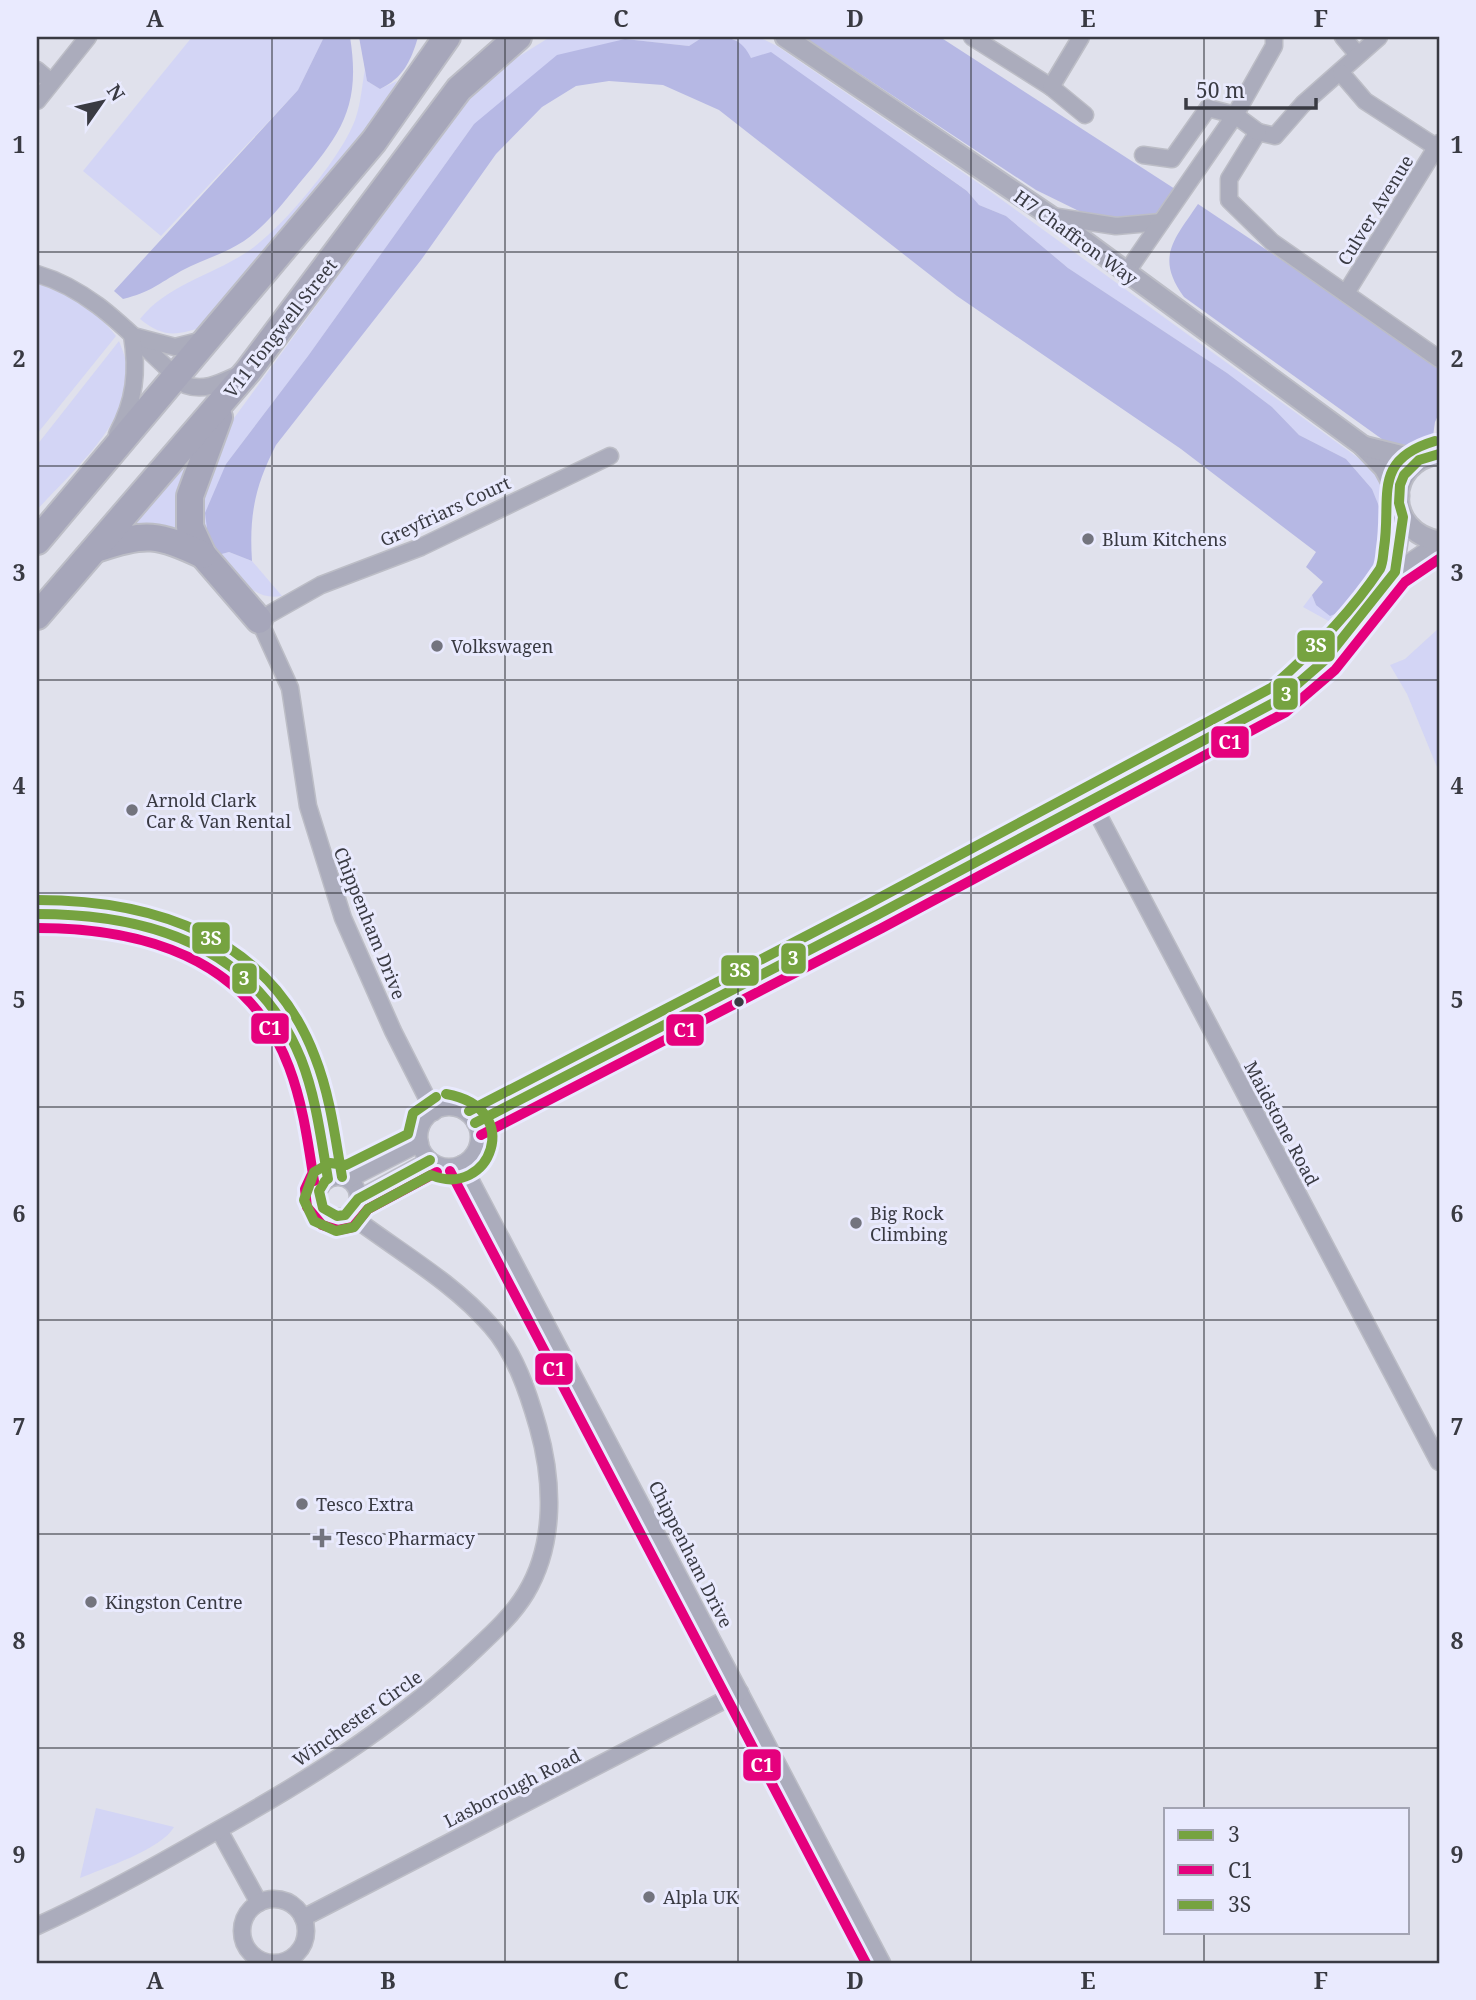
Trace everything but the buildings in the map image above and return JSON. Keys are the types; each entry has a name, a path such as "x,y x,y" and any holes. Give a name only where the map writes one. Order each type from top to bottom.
{"highway":[{"path":"44,533 374,141 447,37"},
{"name":"V11 Tongwell Street","path":"37,616 248,371 460,89 518,37"},
{"path":"227,396 190,496 190,527 203,555 259,620"},
{"path":"94,553 134,536 169,539 203,555"}],"street":[{"path":"37,101 88,37"},
{"name":"H7 Chaffron Way","path":"785,37 1049,215 1362,445 1384,468 1399,496 1403,517"},
{"path":"972,37 1051,88 1085,115"},
{"path":"1051,88 1081,37"},
{"path":"1126,273 1236,114 1275,46 1274,37"},
{"path":"1343,37 1359,55"},
{"path":"1143,155 1172,159 1208,108 1236,114 1258,132 1275,136 1303,104 1379,37"},
{"path":"37,70 51,82"},
{"path":"1341,73 1365,101 1438,146"},
{"path":"1258,132 1229,179 1229,200 1272,242 1439,359"},
{"name":"Culver Avenue","path":"1346,293 1438,146"},
{"path":"1049,215 1116,226 1161,222"},
{"path":"37,274 65,282 97,304 175,376 197,389 248,371"},
{"path":"132,335 175,347 209,338"},
{"path":"98,470 124,420 134,391 136,364 132,335"},
{"name":"H7 Chaffron Way","path":"1362,445 1419,460"},
{"path":"1399,496 1404,475 1419,460 1439,454"},
{"name":"Greyfriars Court","path":"259,620 321,584 421,547 610,456"},
{"path":"1403,517 1419,535 1439,542"},
{"path":"1395,572 1403,517"},
{"path":"475,1123 1279,700 1325,660 1395,572 1439,542"},
{"name":"Chippenham Drive","path":"259,620 278,655 290,688 308,806 343,918 393,1031 435,1112"},
{"name":"Maidstone Road","path":"1091,801 1439,1462"},
{"path":"37,914 76,912 131,919 181,937 232,968 267,1003 297,1048 314,1104 328,1179"},
{"path":"453,1108 463,1111 475,1123 479,1143 475,1152 462,1164 445,1167 430,1160 420,1143 421,1129 435,1112 453,1108"},
{"path":"349,1179 420,1143"},
{"path":"359,1199 357,1188 349,1179 338,1176 328,1179 318,1193 320,1206 333,1216 349,1214 359,1199 430,1160"},
{"name":"Chippenham Drive","path":"462,1164 883,1963"},
{"name":"Winchester Circle","path":"37,1926 219,1830 357,1746 437,1685 491,1635 526,1592 547,1537 549,1510 543,1447 512,1358 492,1327 463,1299 349,1214"},
{"name":"Lasborough Road","path":"303,1918 740,1692"},
{"path":"219,1830 259,1902"},
{"path":"279,1900 289,1903 303,1918 305,1936 299,1951 285,1962 264,1962 249,1952 243,1940 242,1924 246,1914 259,1902 279,1900"}],"shaded area":[{"path":"192,37 324,37 298,90 161,236 83,171"},
{"path":"324,37 350,37 353,63 349,104 343,122 323,155 270,218 244,241 148,290 123,299 114,291 298,90"},
{"path":"359,37 418,37 405,68 395,80 380,89 367,81"},
{"path":"550,37 703,37 689,46 625,39 474,124 308,356 226,464 209,544 202,530 200,500 208,471 226,429 466,101 497,70"},
{"path":"703,37 737,41 751,58 771,52 967,191 979,205 1006,216 1068,268 1227,373 1272,407 1299,435 1346,459 1372,489 1385,521 1383,552 1365,588 1350,608 1330,616 1316,605 1312,595 1323,582 1306,567 1316,552 1181,449 957,296 719,110 663,85 609,81 576,86 542,107 496,154 421,260 276,445 255,501 252,561 229,552 218,555 209,544 205,513 226,464 308,356 474,124 557,55 625,39 689,46"},
{"path":"732,37 759,37 777,46 987,189 1368,465 1386,492 1390,523 1388,542 1377,578 1359,608 1348,618 1332,623 1303,607 1312,595 1316,605 1383,552 1385,521 1372,489 1346,459 1299,435 1272,407 1227,373 1068,268 1006,216 979,205 967,191 924,160 751,58"},
{"path":"804,37 940,37 1175,189 1157,214 1121,219 1085,214 1036,190"},
{"path":"365,69 367,81 380,89 397,81 377,121 206,326 172,333 157,330 140,319 163,297 247,252 293,210 325,171 349,133 358,111"},
{"path":"1198,204 1439,365 1439,413 1432,443 1418,447 1386,442 1184,297 1175,283 1169,259 1175,239"},
{"path":"37,281 81,302 116,336 37,434"},
{"path":"119,341 127,367 126,387 120,407 97,445 37,510 37,445"},
{"path":"190,460 185,532 134,526 188,461"},
{"path":"229,552 252,561 282,596 262,595 246,585 218,555"},
{"path":"1439,628 1439,772 1407,694 1390,665 1405,659"},
{"path":"96,1808 174,1827 145,1850 80,1878"}],"transit line":[{"name":"3S","path":"469,1111 868,904 1271,688 1329,632 1356,602 1380,569 1386,530 1388,482 1393,470 1401,459 1415,449 1435,441"},
{"name":"3","path":"475,1123 875,916 1279,700 1325,660 1395,572 1403,517 1399,503 1400,485 1404,475 1419,460 1439,454"},
{"name":"C1","path":"481,1135 882,928 1286,712 1335,670 1405,582 1439,559"},
{"name":"3S","path":"37,900 124,908 165,918 203,934 238,955 269,982 295,1016 315,1057 328,1101 342,1177"},
{"name":"3","path":"37,914 119,921 158,930 194,944 227,963 256,989 281,1020 301,1059 314,1103 328,1179"},
{"name":"C1","path":"37,928 115,934 153,943 187,957 219,975 247,999 271,1030 289,1067 301,1109 314,1181"},
{"name":"3S","path":"436,1097 413,1113 408,1134 346,1165 330,1163 314,1172 304,1200 314,1221 336,1231 354,1227 368,1209 431,1175 452,1179 469,1175 483,1164 491,1149 492,1132 486,1116 471,1103 446,1094"},
{"name":"3","path":"325,1181 319,1191 323,1208 337,1216 345,1215 358,1199 430,1160"},
{"name":"C1","path":"450,1171 866,1963"},
{"name":"C1","path":"311,1176 305,1189 307,1207 322,1225 338,1230 353,1227 368,1209 437,1172"}],"place":[{"name":"Blum Kitchens","path":"1088,539"},
{"name":"Volkswagen","path":"437,646"},
{"name":"Arnold Clark Car & Van Rental","path":"132,810"},
{"name":"Big Rock Climbing","path":"856,1223"},
{"name":"Tesco Extra","path":"302,1504"},
{"name":"Tesco Pharmacy","path":"322,1538"},
{"name":"Kingston Centre","path":"91,1602"},
{"name":"Alpla UK","path":"649,1897"}]}
